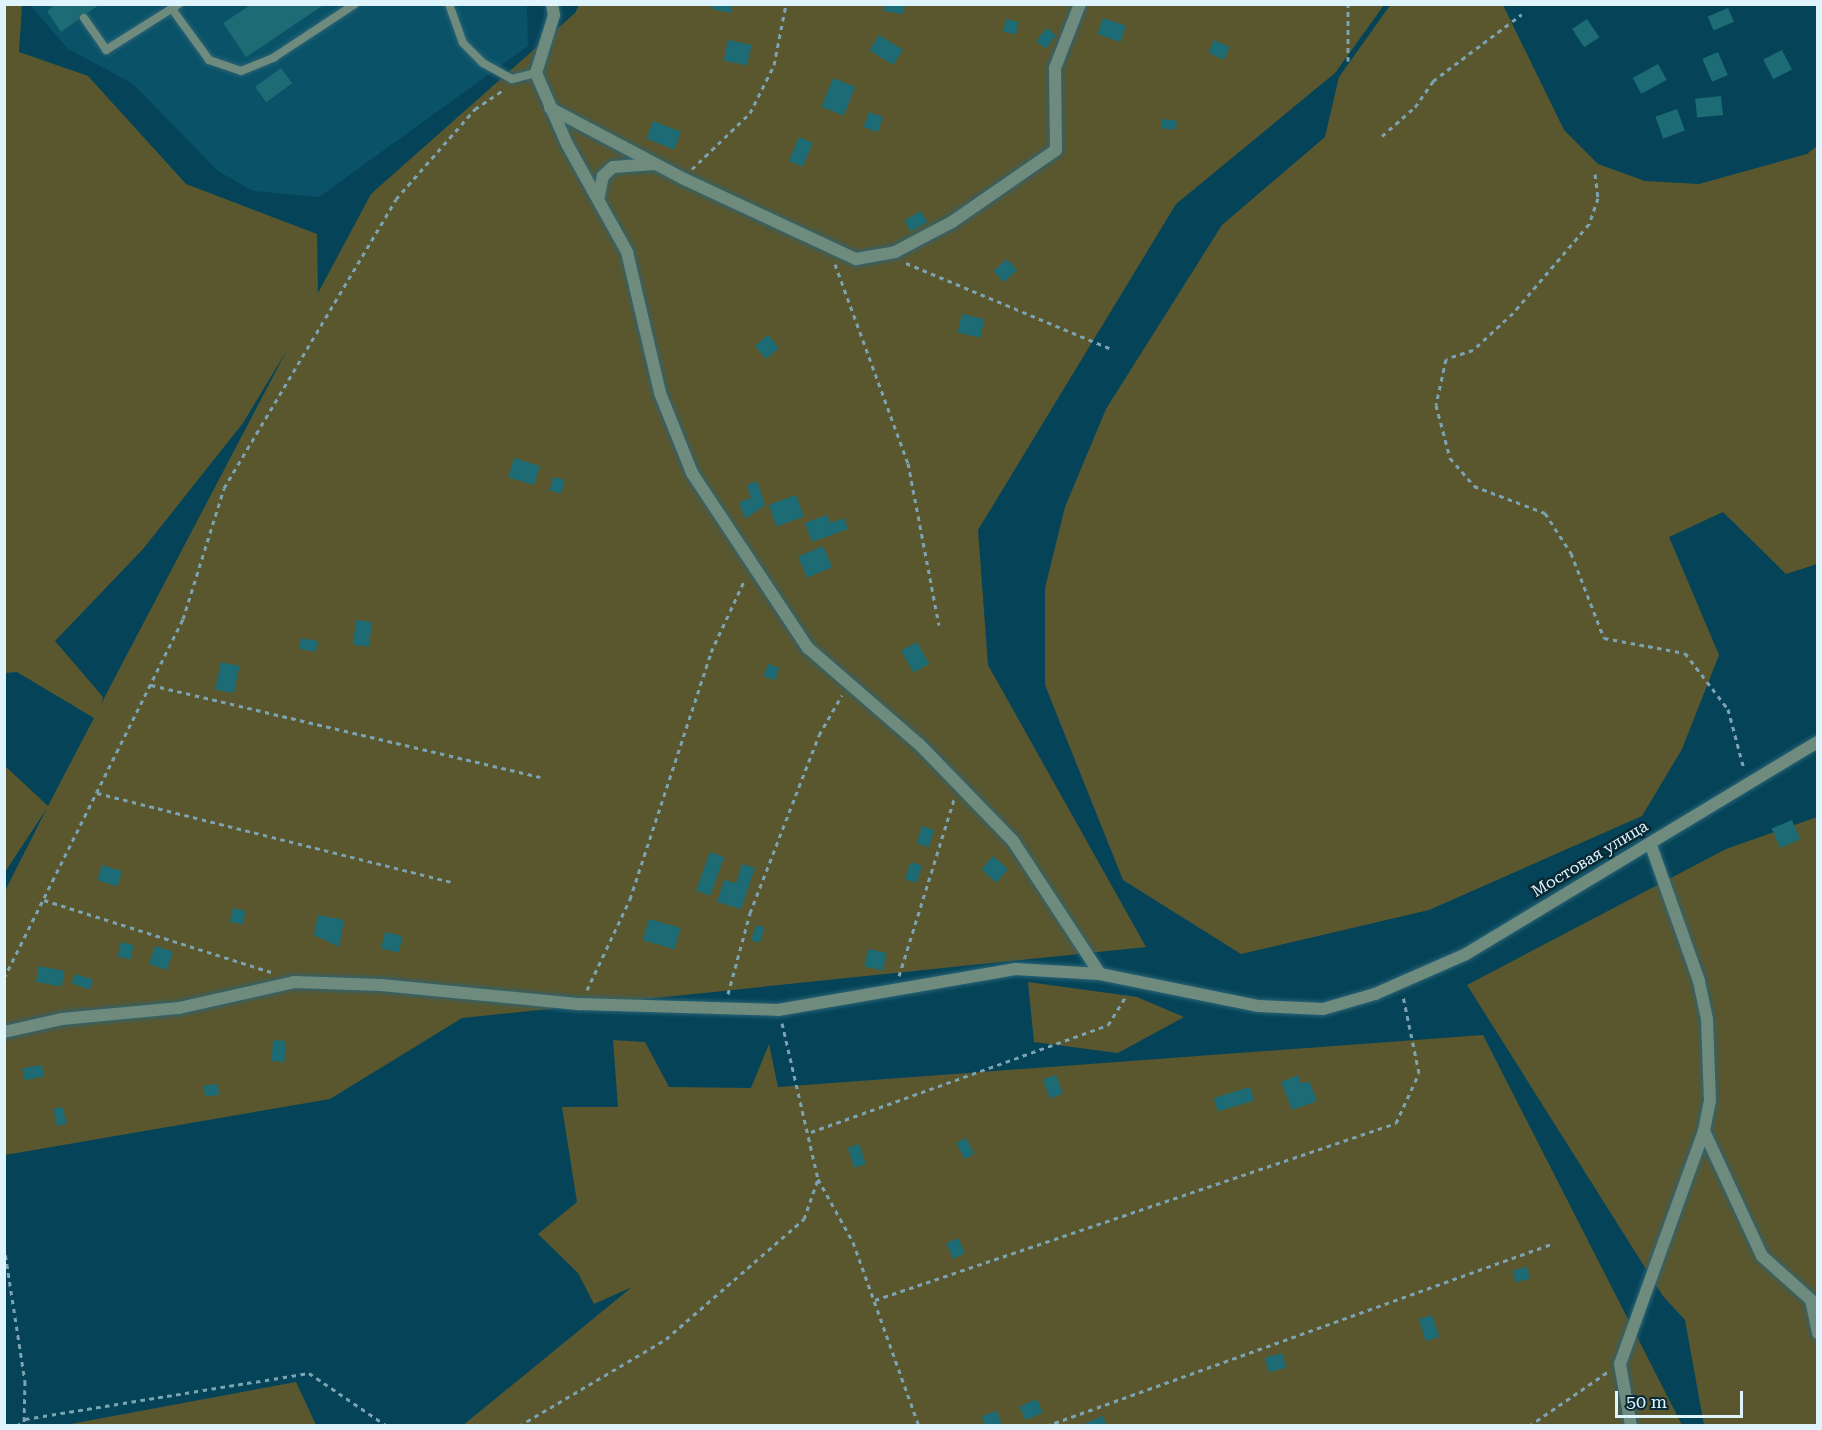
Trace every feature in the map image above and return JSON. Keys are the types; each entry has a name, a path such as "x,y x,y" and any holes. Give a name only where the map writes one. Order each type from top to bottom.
{"street":[{"path":"552,4 554,15 536,73 550,108 627,252 673,432 692,473 750,567 808,648 848,686 961,784 1013,841 1100,974"},
{"path":"550,108 682,178 856,259 885,254 952,222 1056,150 1055,68 1080,4"},
{"path":"599,196 603,176 614,167 655,164"},
{"name":"Мостовая улица","path":"4,1032 62,1019 179,1008 294,982 381,985 580,1004 778,1010 1015,969 1100,974 1259,1006 1323,1009 1401,985 1466,954 1748,782 1818,742"},
{"path":"1631,1425 1620,1364 1704,1131 1710,1101 1707,1019 1699,981 1650,843"},
{"path":"1704,1131 1762,1256 1810,1300 1818,1334"}],"lane":[{"path":"84,18 106,50 175,7 209,60 240,71 273,58 355,4"},
{"path":"449,4 463,43 483,63 512,80 536,73"}],"path":[{"path":"682,178 750,114 774,65 786,4"},
{"path":"1348,4 1348,61"},
{"path":"1382,136 1415,107 1433,81 1522,14"},
{"path":"4,978 183,619 224,488 396,199 475,109 510,86"},
{"path":"1595,174 1598,198 1589,224 1513,314 1473,350 1446,359 1436,405 1450,458 1474,486 1545,513 1570,553 1604,638 1685,653 1728,709 1748,782"},
{"path":"828,246 908,463 939,625"},
{"path":"885,254 1112,349"},
{"path":"580,1004 630,899 711,652 750,567"},
{"path":"150,685 540,777"},
{"path":"724,1008 750,913 819,735 848,686"},
{"path":"896,988 948,810 961,784"},
{"path":"97,793 452,882"},
{"path":"44,900 253,964 294,982"},
{"path":"811,1132 1108,1025 1135,982"},
{"path":"875,1300 1396,1123 1419,1073 1401,985"},
{"path":"778,1010 811,1132 818,1179 853,1242 918,1425"},
{"path":"519,1425 666,1339 804,1219 818,1179"},
{"path":"1046,1425 1554,1243"},
{"path":"4,1246 25,1381 24,1425"},
{"path":"1529,1425 1620,1364"},
{"path":"17,1425 25,1419 309,1373 387,1425"}],"shaded area":[{"path":"1391,4 1503,5 1564,130 1598,164 1645,181 1699,184 1807,154 1817,146 1817,564 1786,574 1723,512 1669,537 1719,655 1682,749 1642,816 1429,910 1241,954 1123,880 1045,685 1045,588 1065,507 1106,409 1222,225 1325,137 1339,77"},
{"path":"5,5 22,5 19,52 88,76 186,184 317,234 318,293 371,194 575,13 579,5 1384,5 1335,73 1176,204 978,530 988,665 1146,947 462,1018 330,1099 5,1155 5,891 47,808 5,872 5,766 48,806 94,718 17,672 5,673","holes":["287,350 101,704 103,697 55,641 143,549 243,423"]},
{"path":"527,5 528,46 319,197 253,191 218,171 132,83 68,49 31,6"},
{"path":"1817,817 1817,1425 1704,1425 1685,1320 1663,1296 1467,985 1726,849"},
{"path":"1028,982 1137,997 1184,1017 1118,1053 1034,1042"},
{"path":"1483,1035 1682,1425 462,1426 632,1287 594,1304 578,1273 538,1234 577,1202 562,1107 618,1107 613,1040 645,1042 669,1087 751,1088 769,1044 778,1087"},
{"path":"296,1382 316,1425 65,1425"}],"building":[{"path":"56,4 100,4 61,32 47,11"},
{"path":"252,4 325,4 246,57 223,23"},
{"path":"713,4 733,4 731,13 712,9"},
{"path":"885,4 905,4 903,14 884,11"},
{"path":"1728,8 1734,22 1714,30 1708,17"},
{"path":"1103,18 1126,26 1120,42 1097,34"},
{"path":"1006,19 1019,22 1016,35 1003,32"},
{"path":"1587,19 1599,37 1584,47 1572,29"},
{"path":"1046,28 1056,35 1046,49 1036,42"},
{"path":"879,35 903,50 893,65 869,50"},
{"path":"728,40 751,45 747,66 724,61"},
{"path":"1214,40 1230,47 1224,60 1208,53"},
{"path":"1782,50 1792,70 1773,79 1763,60"},
{"path":"1718,52 1728,75 1712,82 1702,59"},
{"path":"1658,64 1667,80 1641,94 1633,78"},
{"path":"281,68 292,83 266,102 255,87"},
{"path":"833,78 855,87 844,116 821,107"},
{"path":"1721,96 1723,115 1697,118 1695,99"},
{"path":"1677,109 1685,131 1663,138 1655,117"},
{"path":"869,112 883,117 878,132 864,127"},
{"path":"1162,119 1177,121 1176,130 1161,128"},
{"path":"653,121 681,132 674,149 646,139"},
{"path":"799,137 813,143 803,167 789,161"},
{"path":"921,211 927,222 911,232 904,220"},
{"path":"1007,259 1017,270 1004,282 994,271"},
{"path":"962,314 984,319 980,338 958,333"},
{"path":"768,335 779,348 766,359 755,346"},
{"path":"514,458 540,466 534,485 508,477"},
{"path":"553,477 565,480 561,493 550,491"},
{"path":"757,481 765,505 745,519 739,502 751,498 747,485"},
{"path":"796,495 804,517 777,527 769,505"},
{"path":"827,515 830,523 844,518 848,529 812,542 805,523"},
{"path":"823,546 832,567 807,578 798,557"},
{"path":"356,620 372,622 369,647 353,645"},
{"path":"301,638 318,641 316,652 299,649"},
{"path":"917,642 929,664 913,673 901,651"},
{"path":"221,662 240,666 234,693 215,689"},
{"path":"768,664 779,668 775,680 764,676"},
{"path":"1792,820 1800,839 1780,848 1772,829"},
{"path":"922,826 934,830 929,847 916,843"},
{"path":"710,852 724,857 710,896 696,891"},
{"path":"993,856 1008,869 996,883 981,870"},
{"path":"911,862 922,866 916,883 905,879"},
{"path":"742,864 755,868 741,909 717,902 724,880 736,883"},
{"path":"102,865 122,871 117,886 97,880"},
{"path":"233,908 246,911 243,925 230,922"},
{"path":"318,915 344,920 339,947 314,935"},
{"path":"649,919 681,928 675,949 643,940"},
{"path":"756,925 765,928 760,943 751,940"},
{"path":"385,932 403,936 399,953 381,949"},
{"path":"121,942 134,945 130,960 118,957"},
{"path":"155,946 173,952 167,970 149,964"},
{"path":"868,949 887,953 883,971 864,967"},
{"path":"39,966 65,971 61,987 36,982"},
{"path":"75,974 93,980 90,989 72,984"},
{"path":"273,1040 286,1041 285,1062 272,1061"},
{"path":"42,1065 44,1077 24,1080 22,1068"},
{"path":"1056,1075 1063,1094 1050,1099 1043,1080"},
{"path":"1298,1075 1301,1084 1309,1081 1317,1101 1292,1110 1281,1082"},
{"path":"218,1084 219,1095 205,1096 204,1085"},
{"path":"1250,1087 1254,1100 1218,1111 1214,1098"},
{"path":"62,1107 67,1123 57,1126 53,1109"},
{"path":"966,1138 974,1154 964,1159 956,1143"},
{"path":"859,1144 866,1164 854,1168 848,1148"},
{"path":"958,1238 965,1254 953,1259 946,1243"},
{"path":"1527,1267 1530,1279 1515,1282 1512,1271"},
{"path":"1432,1315 1439,1337 1426,1341 1419,1319"},
{"path":"1282,1353 1286,1367 1269,1372 1265,1358"},
{"path":"1037,1399 1043,1413 1025,1420 1020,1406"},
{"path":"997,1411 1002,1426 985,1426 982,1416"},
{"path":"1103,1416 1107,1426 1085,1426 1084,1424"}]}
